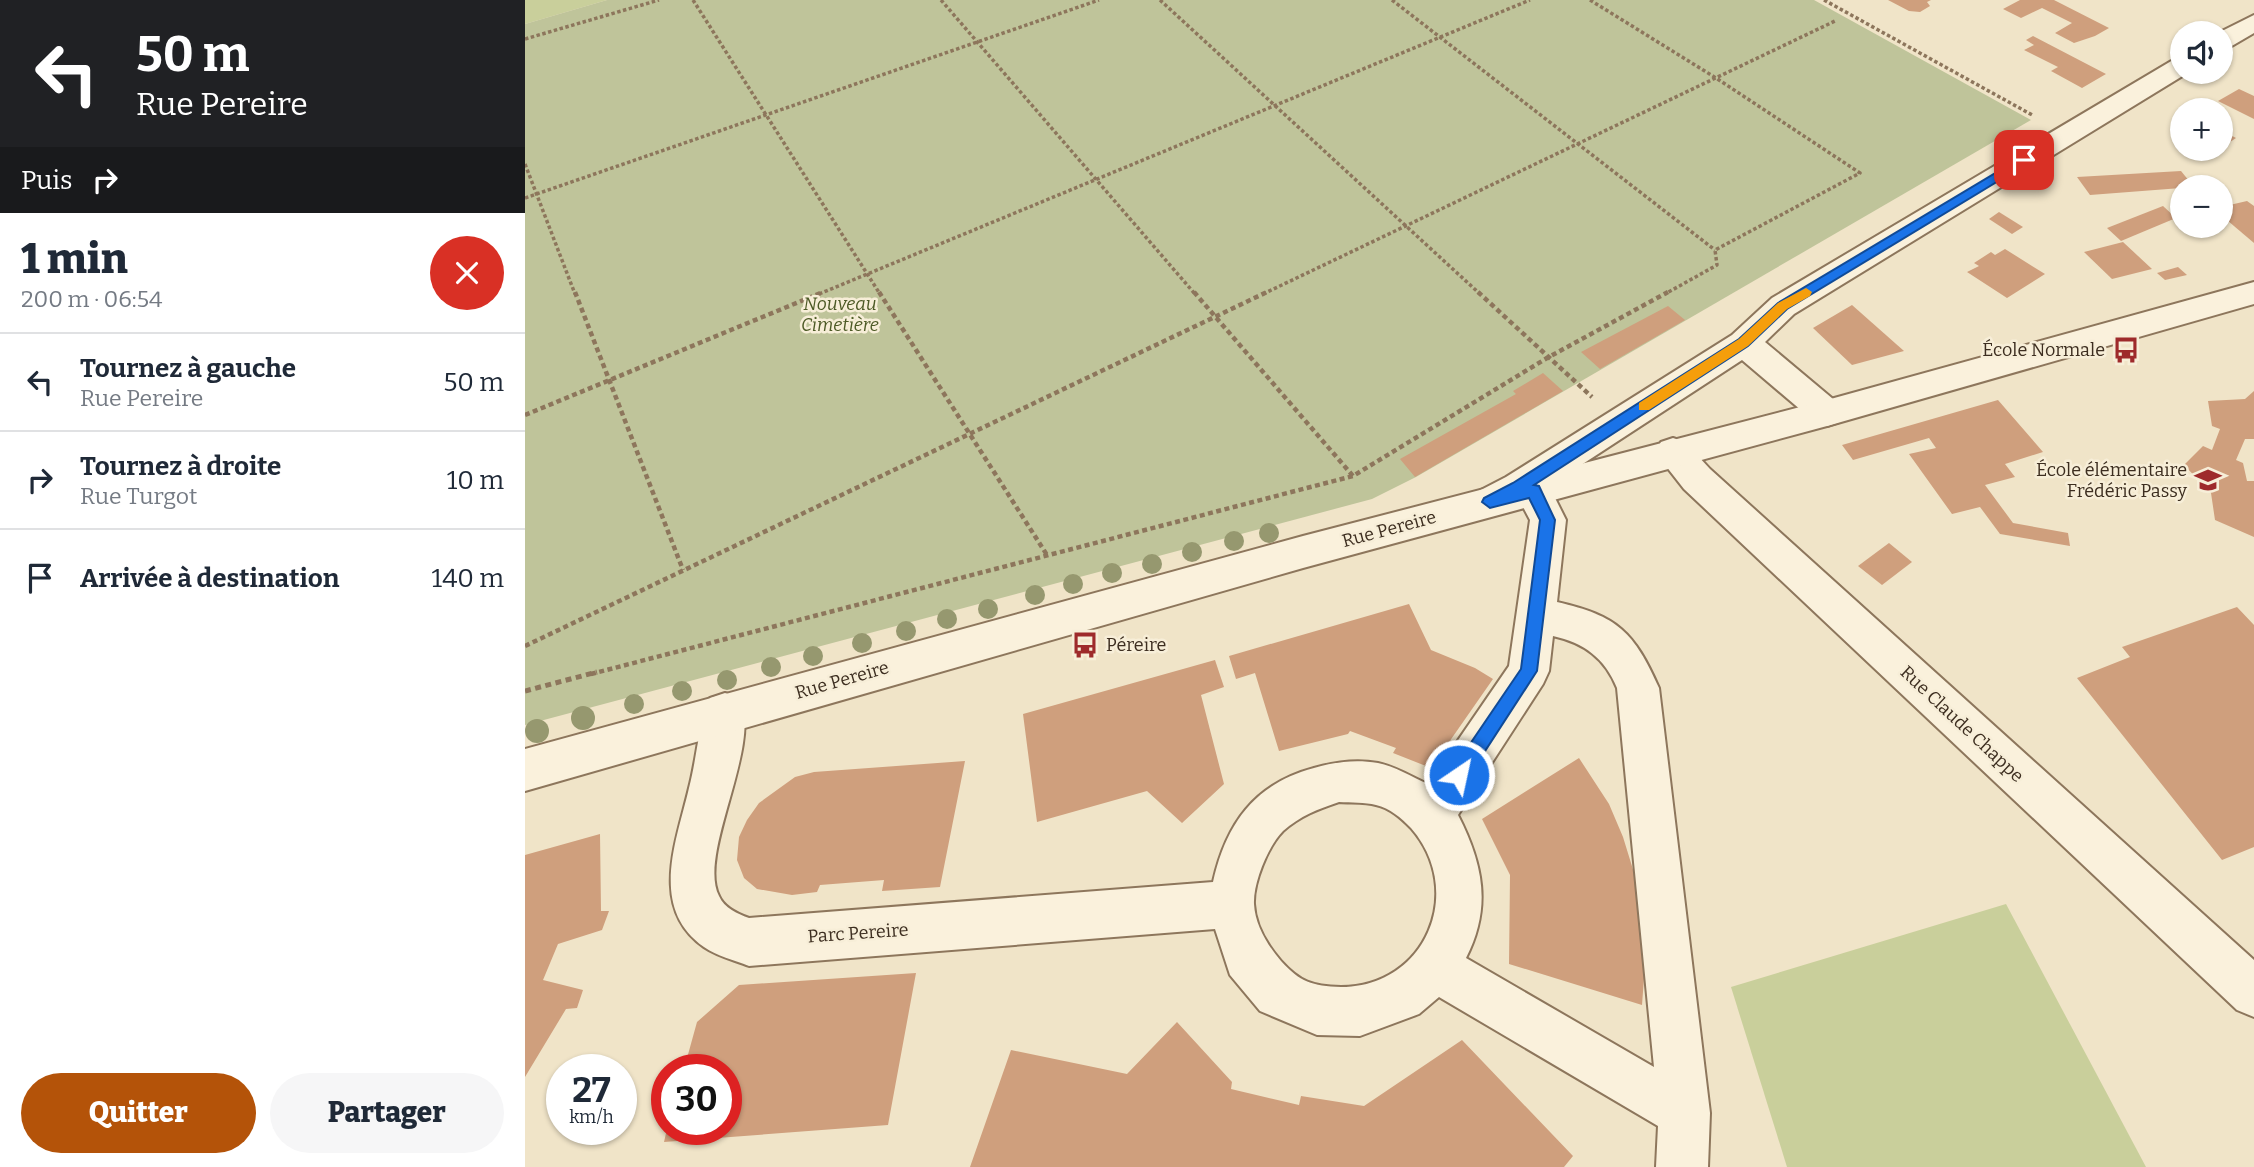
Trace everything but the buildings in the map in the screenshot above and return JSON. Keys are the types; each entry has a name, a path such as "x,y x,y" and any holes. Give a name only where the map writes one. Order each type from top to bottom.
{"street":[{"path":"2233,35 2254,22"},
{"path":"1490,502 1519,487 1744,342 1783,306 2170,72"},
{"name":"Rue Pereire","path":"525,770 726,712 1673,452 1827,413 2254,293"},
{"path":"1744,342 1827,413"},
{"name":"Rue Claude Chappe","path":"1673,452 1697,479 2254,993"},
{"path":"1431,817 1529,671 1548,520 1533,491"},
{"path":"1535,615 1578,622 1604,638 1626,661 1638,688 1684,1113 1682,1167"},
{"name":"Parc Pereire","path":"726,712 692,862 691,886 694,900 707,922 731,937 749,942 1231,904"},
{"path":"1341,780 1375,783 1407,797 1431,817 1450,846 1459,878 1460,897 1453,936 1435,967 1423,981 1406,995 1373,1011 1328,1013 1305,1008 1274,990 1249,963 1233,923 1231,904 1234,871 1252,831 1270,811 1306,789 1341,780"},
{"path":"1435,967 1684,1113"}],"path":[{"path":"525,39 659,0"},
{"path":"693,0 1047,555"},
{"path":"941,0 1353,476"},
{"path":"525,198 1099,0"},
{"path":"1160,0 1547,358 1620,422"},
{"path":"525,691 1353,476 1547,358 1717,265 1715,250 1392,0"},
{"path":"525,415 1529,0"},
{"path":"1590,0 1716,78 1860,173 1715,250"},
{"path":"1824,0 2068,135"},
{"path":"525,646 1835,21"},
{"path":"525,164 683,570"}],"green space":[{"path":"525,0 607,0 525,24"},
{"name":"Nouveau Cimetière","path":"607,0 1814,0 2031,120 1416,477 1372,499 525,725 525,24"},
{"path":"2006,904 2146,1167 1787,1167 1731,987"}],"slow traffic":[{"path":"1644,406 1744,342 1783,306 1806,292"}],"place":[{"name":"École Normale","path":"2126,350"},
{"name":"École élémentaire Frédéric Passy","path":"2208,480"},
{"name":"Péreire","path":"1085,645"}],"route":[{"path":"1459,775 1529,671 1548,520 1533,491 1490,502 1519,487 1744,342 1783,306 2024,160"}]}
